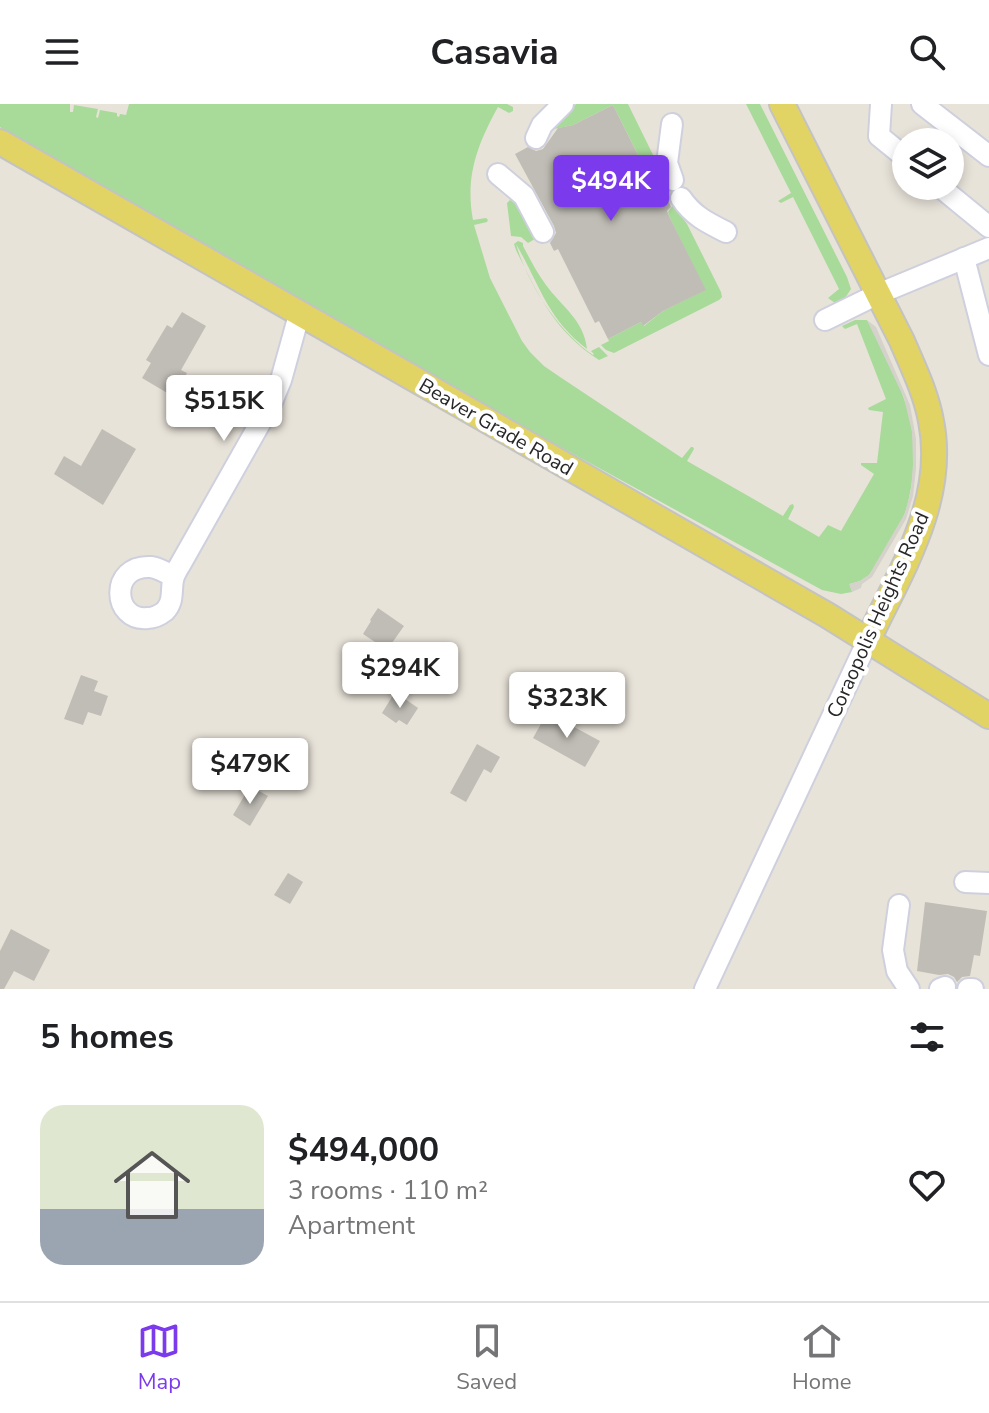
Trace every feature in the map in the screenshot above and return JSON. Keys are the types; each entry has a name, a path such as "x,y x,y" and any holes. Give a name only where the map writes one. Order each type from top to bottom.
{"main road":[{"name":"Coraopolis Heights Road","path":"782,104 906,349 927,403 934,440 928,505 921,527 868,640"},
{"name":"Beaver Grade Road","path":"0,142 868,640 989,716"}],"street":[{"path":"536,138 542,125 563,104"},
{"path":"881,104 879,136 892,147"},
{"path":"922,104 989,156"},
{"path":"672,124 667,163 677,189 694,214 726,232"},
{"path":"498,174 524,196 543,232"},
{"path":"956,200 989,227"},
{"path":"825,320 878,294 989,248"},
{"path":"964,258 989,355"},
{"path":"174,577 272,402 299,315"},
{"name":"Coraopolis Heights Road","path":"705,989 868,640"},
{"path":"965,882 989,883"},
{"path":"899,905 893,950 897,971 909,989"}],"green space":[{"path":"0,104 70,104 70,112 73,112 74,105 98,109 98,118 100,110 117,113 119,117 120,114 126,115 129,104 507,104 513,107 513,111 509,113 498,107 479,148 472,175 471,204 473,220 488,220 474,225 490,278 530,352 544,366 682,458 693,447 687,461 783,516 793,504 788,519 819,537 828,525 841,531 874,474 861,463 877,463 883,412 868,408 886,399 857,324 845,329 842,326 855,320 867,320 896,378 911,426 913,468 903,518 869,575 850,584 852,592 841,594 822,590 493,410 6,132 0,127"},
{"path":"576,104 628,104 655,159 662,182 653,183 649,177 613,105 573,125 554,129"},
{"path":"746,104 760,104 847,277 851,289 845,298 835,303 828,298 839,289 793,197 781,203 778,201 791,193"},
{"path":"510,200 522,212 535,239 528,243 521,237 511,236 507,203"},
{"path":"673,205 687,224 722,297 614,353 606,350 601,345 608,339 641,322 644,326 663,311 705,290 670,218 668,212"},
{"path":"518,241 523,243 546,285 577,322 587,349 553,313 516,244 526,270 516,250 514,244"},
{"path":"540,296 556,320 580,345 593,355 591,351 599,347 608,356 599,360 584,349 559,325"}],"shaded area":[{"path":"867,320 876,327 910,405 916,439 916,469 906,519 872,577 852,592 849,584 869,575 905,513 913,464 912,432 904,398"}],"building":[{"path":"613,105 649,177 654,184 660,183 669,192 671,207 667,211 706,290 663,311 643,326 641,322 608,339 599,321 595,323 558,249 554,251 550,243 556,233 554,226 515,154 528,147 536,151 543,149 558,128 573,125"},
{"path":"182,312 206,326 181,370 187,373 174,397 142,378 151,363 146,360 167,325 172,328"},
{"path":"102,429 136,449 103,505 54,474 64,456 81,466"},
{"path":"378,608 404,626 387,650 363,634"},
{"path":"81,675 98,681 94,691 108,696 101,716 88,712 83,725 64,719"},
{"path":"395,692 418,708 407,725 399,720 396,723 382,713"},
{"path":"546,715 600,741 585,767 533,738"},
{"path":"477,744 500,757 491,773 484,769 466,802 450,793"},
{"path":"250,786 268,796 250,826 233,815"},
{"path":"288,873 303,882 290,904 274,895"},
{"path":"925,902 987,911 980,956 974,955 970,976 962,977 957,982 948,974 917,971"},
{"path":"11,929 50,950 34,981 14,971 4,989 0,989 0,951"}]}
